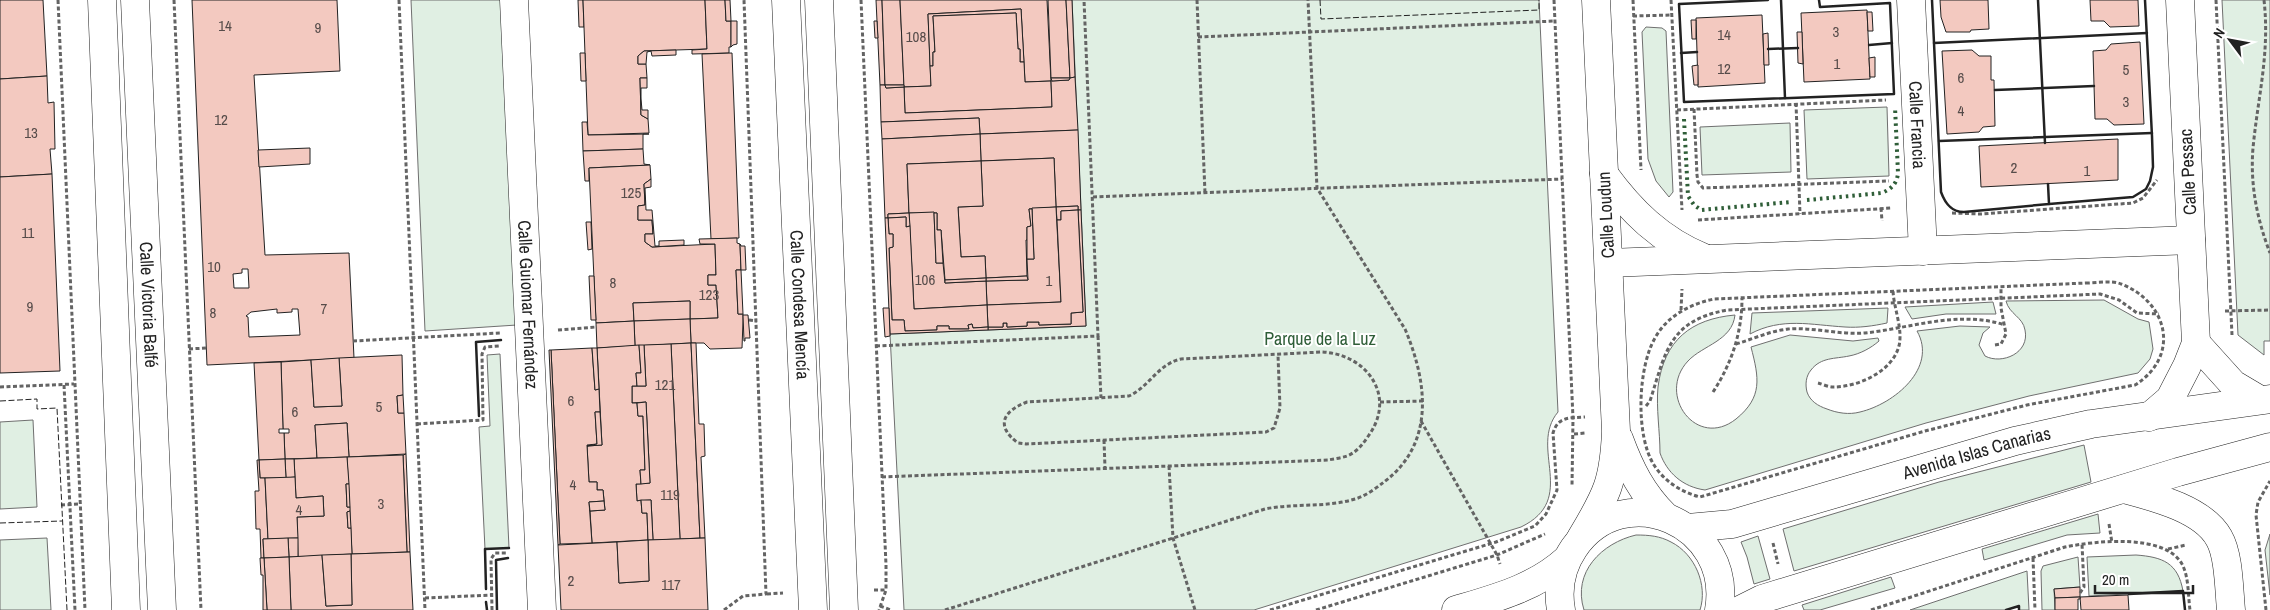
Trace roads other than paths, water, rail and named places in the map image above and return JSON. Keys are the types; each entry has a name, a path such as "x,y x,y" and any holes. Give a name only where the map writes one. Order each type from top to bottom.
{"street":[{"name":"Calle Victoria Balfé","path":"102,0 126,610"},
{"name":"Calle Victoria Balfé","path":"135,0 162,610"},
{"name":"Calle Guiomar Fernández","path":"514,0 542,610"},
{"name":"Calle Condesa Mencía","path":"786,0 813,610"},
{"name":"Calle Condesa Mencía","path":"819,0 844,610"},
{"name":"Calle Loudun","path":"1581,538 1610,485 1615,463 1616,422 1596,0"},
{"name":"Calle Francia","path":"1911,0 1923,251"},
{"name":"Calle Pessac","path":"2149,417 2170,399 2187,366 2196,343 2180,0"},
{"path":"1604,174 1622,199 1662,236 1682,249 1707,259"},
{"path":"1609,263 2191,240"},
{"path":"2196,343 2233,384 2265,399"},
{"name":"Avenida Islas Canarias","path":"1581,538 1595,526 1629,513 1647,512 1676,522 1722,526 1765,516 2016,441 2091,424 2265,399"},
{"name":"Calle Loudun","path":"1616,422 1636,481 1647,498 1704,544 1716,564 1721,586 1719,610"},
{"path":"1740,610 1762,599 1786,591 2237,454 2270,448"},
{"path":"2124,489 2157,498 2185,510 2206,522 2219,538 2224,556 2231,610"},
{"path":"1456,610 1526,587 1550,574 1566,560 1581,538"},
{"path":"1561,610 1560,579 1566,560"}],"park label":[{"name":"Parque de la Luz","path":"1320,339"}]}
